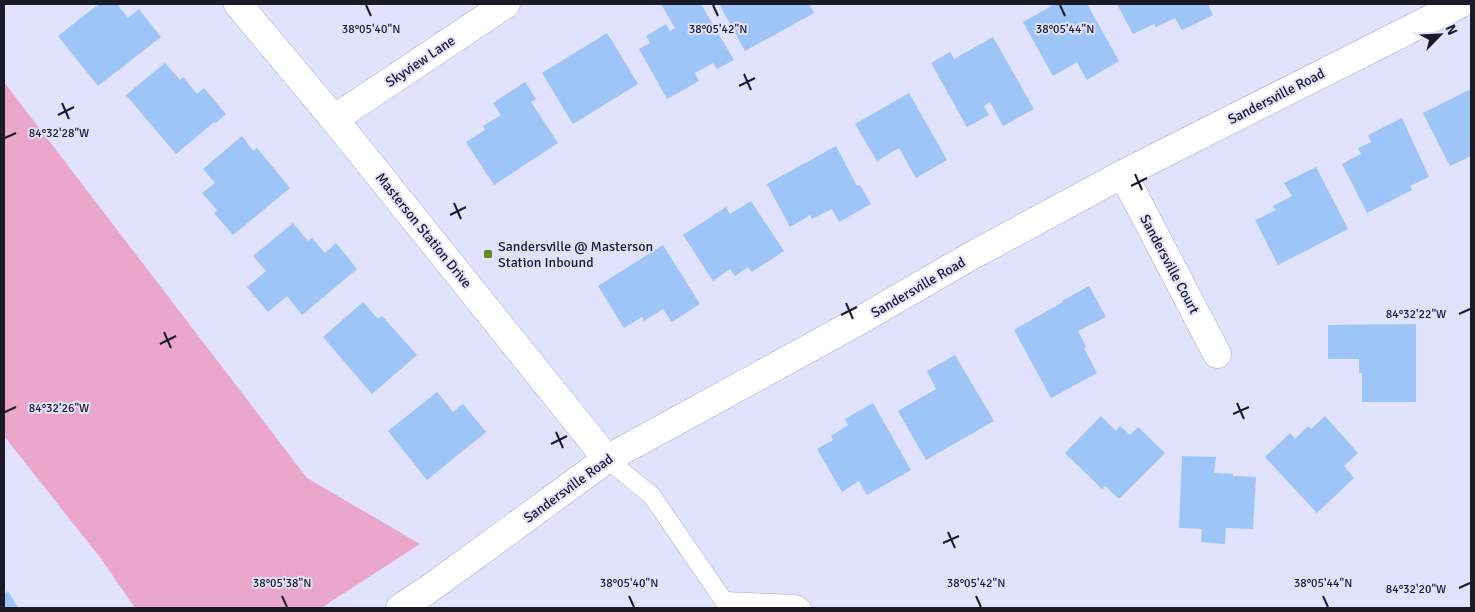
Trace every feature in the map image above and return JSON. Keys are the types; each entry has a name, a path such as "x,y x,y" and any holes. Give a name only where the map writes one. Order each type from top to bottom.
{"street":[{"name":"Masterson Station Drive","path":"238,4 334,118 608,459"},
{"name":"Skyview Lane","path":"334,118 506,4"},
{"name":"Sandersville Road","path":"400,608 608,459 857,322 971,256 1123,174 1460,4"},
{"name":"Sandersville Court","path":"1123,174 1217,354"}],"lane":[{"path":"608,459 652,496 722,605 796,604 802,608"}],"shaded area":[{"path":"4,82 307,478 420,544 321,608 135,608 102,560 4,436"}],"building":[{"path":"99,4 117,4 128,18 139,9 161,37 98,86 58,36"},
{"path":"661,4 701,4 734,60 717,69 713,63 695,73 699,81 667,99 639,49 650,43 646,36 666,24 670,31 675,28"},
{"path":"719,4 809,4 814,13 745,51"},
{"path":"1055,4 1087,4 1119,61 1087,80 1077,62 1053,76 1023,22"},
{"path":"1117,4 1208,4 1213,15 1182,30 1175,18 1156,27 1154,24 1133,34"},
{"path":"607,33 638,84 573,124 542,73"},
{"path":"993,37 1034,109 1003,126 990,102 984,106 989,115 967,127 931,63 950,52 954,59"},
{"path":"165,63 180,80 183,77 197,94 204,88 226,114 176,154 126,95"},
{"path":"525,82 536,99 531,102 558,143 494,185 466,142 485,130 483,126 501,115 493,103"},
{"path":"1471,89 1471,156 1450,166 1423,113"},
{"path":"909,93 947,160 916,178 899,148 877,161 855,124"},
{"path":"1402,118 1429,177 1410,186 1412,190 1367,213 1342,164 1361,154 1358,148 1371,142 1368,135"},
{"path":"242,136 253,151 257,148 290,188 233,235 214,213 217,210 202,193 215,183 203,169"},
{"path":"836,146 857,186 860,185 871,204 839,222 832,209 812,219 810,215 790,227 767,184"},
{"path":"1316,167 1348,229 1278,265 1255,220 1276,210 1273,206 1292,196 1284,183"},
{"path":"751,201 784,251 752,272 748,267 735,276 730,269 713,281 683,235 726,207 730,214"},
{"path":"293,223 308,241 312,238 325,253 336,243 357,269 302,315 287,296 268,312 247,287 266,271 253,256"},
{"path":"663,245 700,304 672,322 663,309 644,321 642,317 624,328 598,286"},
{"path":"1089,286 1106,317 1078,331 1086,347 1084,348 1097,373 1051,398 1014,330"},
{"path":"363,302 378,319 382,316 417,355 372,394 323,337"},
{"path":"1416,324 1416,402 1362,402 1362,373 1359,373 1359,359 1328,359 1328,325"},
{"path":"955,355 994,421 926,460 898,411 936,389 927,371"},
{"path":"437,392 453,412 463,404 486,432 427,480 388,431"},
{"path":"873,403 911,470 867,495 859,481 842,492 817,449 833,440 831,436 848,425 845,419"},
{"path":"1101,416 1116,431 1120,426 1130,435 1138,427 1165,453 1119,499 1105,486 1102,489 1065,453"},
{"path":"1325,416 1358,453 1344,466 1354,478 1317,513 1265,457 1290,433 1295,439 1308,426 1311,429"},
{"path":"1182,456 1216,457 1214,473 1256,477 1253,529 1226,528 1225,544 1201,542 1202,529 1179,528"},
{"path":"8,591 18,608 4,608 4,594"}],"place":[{"name":"Sandersville @ Masterson Station Inbound","path":"488,254"}]}
